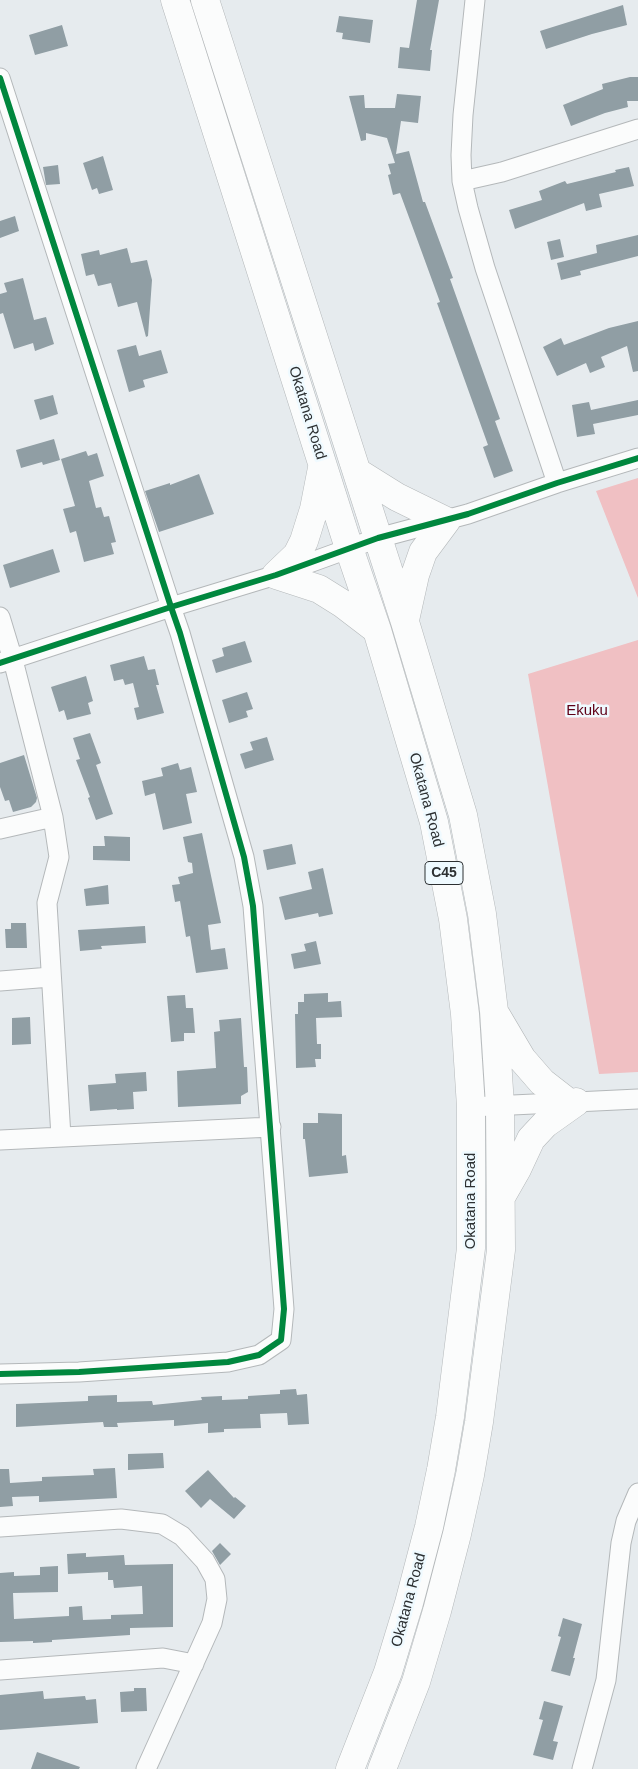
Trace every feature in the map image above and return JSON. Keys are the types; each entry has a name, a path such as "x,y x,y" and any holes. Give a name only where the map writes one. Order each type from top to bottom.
{"main road":[{"name":"Okatana Road","path":"174,0 349,548 377,630 434,822 453,919 465,1014 470,1107 471,1248 461,1339 441,1470 429,1527 388,1672 350,1769"},
{"name":"Okatana Road","path":"205,0 405,622 463,815 482,914 494,1012 500,1106 501,1250 479,1422 458,1534 419,1672 382,1769"},
{"path":"323,464 314,509 304,541 297,555 276,575 319,589 343,604 377,630"},
{"path":"357,472 397,497 446,521 424,552 415,575 405,622"},
{"path":"494,1012 522,1059 542,1082 572,1103 545,1124 531,1139 501,1198"}],"street":[{"path":"476,0 463,116 462,181 485,268 557,483"},
{"path":"0,78 188,657 241,849 253,906 284,1309 281,1340 260,1355 228,1362 79,1372 0,1374"},
{"path":"462,181 502,172 638,130"},
{"path":"6,662 276,575 378,538 446,521 638,458"},
{"path":"0,616 6,662 53,817 59,857 47,903 61,1137"},
{"path":"0,829 53,817"},
{"path":"0,981 51,977"},
{"path":"470,1107 638,1099"},
{"path":"0,1140 271,1126"},
{"path":"582,1769 606,1680 621,1543 626,1521 638,1493"},
{"path":"0,1527 121,1519 162,1524 182,1536 205,1561 215,1579 217,1600 212,1623 146,1769"},
{"path":"0,1670 163,1658 194,1664"}],"green space":[{"path":"638,478 638,598 596,491"},
{"name":"Ekuku","path":"638,640 638,1072 599,1074 528,674"}],"building":[{"path":"417,0 439,0 430,50 432,50 430,71 398,68 400,47 409,48"},
{"path":"623,5 627,25 546,49 540,31"},
{"path":"339,16 373,20 370,43 342,39 343,33 336,32"},
{"path":"62,25 68,46 35,55 29,35"},
{"path":"630,77 638,77 638,101 627,101 628,107 605,113 571,126 563,105 603,89 602,84"},
{"path":"397,94 421,96 418,123 401,121 396,154 409,151 423,202 425,202 453,278 450,279 500,419 495,421 513,471 494,478 483,447 488,445 437,303 440,302 400,193 393,195 388,175 391,174 388,164 395,163 387,138 366,133 366,140 361,141 349,96 364,95 365,108 395,108"},
{"path":"103,156 113,190 99,194 97,188 92,190 83,163"},
{"path":"58,165 60,184 46,185 43,167"},
{"path":"629,167 634,186 599,194 602,207 586,211 584,203 515,229 509,210 542,200 539,191 565,181 567,184"},
{"path":"15,216 19,231 0,238 0,221"},
{"path":"638,235 638,256 580,271 581,275 561,280 557,263 597,253 596,245"},
{"path":"560,239 564,257 551,260 547,242"},
{"path":"127,248 131,263 147,260 152,280 148,336 146,337 137,302 118,307 111,283 98,286 94,274 86,276 81,254 99,250 100,255"},
{"path":"23,278 34,320 46,317 54,344 35,351 33,343 14,349 3,313 0,314 0,294 7,292 4,283"},
{"path":"638,321 638,371 633,372 627,346 601,357 605,367 590,373 586,363 557,376 543,347 561,338 564,345 609,328"},
{"path":"136,345 139,356 161,350 168,373 143,380 145,387 129,392 117,350"},
{"path":"53,395 58,414 40,420 34,400"},
{"path":"638,400 638,415 593,424 595,434 577,437 572,405 589,402 591,410"},
{"path":"54,439 60,460 43,465 42,462 21,468 16,450"},
{"path":"86,451 88,456 97,453 104,476 89,481 96,508 101,507 104,517 109,516 116,542 111,543 114,554 84,562 76,531 70,533 63,509 75,506 61,459"},
{"path":"199,474 214,514 159,532 145,491 170,483 170,485"},
{"path":"53,549 60,572 10,588 3,565"},
{"path":"245,641 252,662 216,673 212,660 224,656 222,648"},
{"path":"144,656 148,670 155,669 159,685 156,685 164,713 137,720 134,708 139,707 133,683 125,685 123,679 114,681 110,665"},
{"path":"86,676 93,701 88,703 91,714 67,720 64,710 59,712 51,687"},
{"path":"247,692 253,709 246,711 248,717 229,723 222,700"},
{"path":"90,733 101,763 96,765 113,814 96,820 88,798 90,797 76,760 80,759 73,738"},
{"path":"267,737 274,760 245,769 240,754 253,750 250,742"},
{"path":"24,755 37,798 31,807 13,812 9,800 5,801 0,787 0,763"},
{"path":"178,763 180,770 191,767 197,792 186,794 192,823 163,830 155,793 145,796 142,781 163,776 161,768"},
{"path":"202,833 221,923 208,925 211,950 225,948 228,969 196,973 190,936 186,937 180,901 175,902 172,885 180,884 178,877 193,873 192,863 188,862 183,837"},
{"path":"104,836 130,837 130,861 93,860 93,846 105,846"},
{"path":"292,844 296,864 267,870 263,850"},
{"path":"323,868 333,914 319,917 318,913 285,920 279,897 312,889 308,872"},
{"path":"108,885 109,904 86,906 84,889"},
{"path":"11,923 26,923 27,948 6,948 5,929 11,929"},
{"path":"145,926 146,943 101,946 102,949 80,951 78,930"},
{"path":"316,941 321,964 294,969 291,954 306,951 304,944"},
{"path":"328,993 328,1002 341,1001 342,1017 316,1018 317,1044 321,1044 321,1059 315,1059 316,1067 296,1068 295,1014 298,1014 298,1002 304,1002 304,994"},
{"path":"185,995 186,1008 193,1008 195,1033 184,1033 184,1041 171,1042 167,996"},
{"path":"30,1017 31,1044 12,1045 12,1018"},
{"path":"241,1018 244,1067 247,1067 248,1092 241,1096 241,1104 178,1107 177,1071 216,1068 214,1032 220,1031 219,1020"},
{"path":"146,1072 147,1091 133,1092 134,1109 90,1111 88,1085 116,1083 115,1074"},
{"path":"318,1113 342,1114 342,1156 346,1155 348,1173 309,1177 305,1139 303,1139 303,1123 318,1123"},
{"path":"296,1389 297,1395 307,1394 309,1424 288,1425 287,1413 260,1414 261,1428 224,1429 224,1432 208,1433 208,1423 174,1426 174,1420 117,1423 118,1427 104,1427 103,1422 16,1427 16,1404 88,1401 88,1396 117,1395 117,1402 152,1401 153,1405 202,1400 201,1397 222,1396 222,1400 248,1399 248,1396 280,1394 280,1390"},
{"path":"163,1453 164,1468 128,1470 128,1454"},
{"path":"115,1468 117,1498 39,1502 39,1496 12,1497 13,1506 0,1507 0,1469 9,1469 10,1483 42,1481 42,1477 94,1475 93,1469"},
{"path":"208,1470 234,1498 246,1506 234,1519 210,1499 201,1508 185,1491"},
{"path":"220,1543 231,1554 220,1565 212,1551"},
{"path":"86,1553 86,1557 124,1555 125,1565 173,1564 173,1627 130,1628 130,1635 52,1640 52,1642 0,1642 0,1573 14,1572 14,1576 40,1575 40,1567 58,1566 58,1592 13,1593 14,1619 69,1616 69,1607 82,1606 83,1620 111,1619 111,1615 143,1614 142,1586 114,1588 113,1580 108,1580 108,1572 68,1574 67,1554"},
{"path":"563,1618 582,1624 570,1676 551,1671 561,1637 558,1636"},
{"path":"134,1688 146,1688 147,1711 121,1712 120,1692 134,1691"},
{"path":"43,1691 44,1699 85,1696 86,1700 96,1699 98,1723 0,1730 0,1695"},
{"path":"544,1701 563,1706 553,1741 558,1742 553,1760 533,1755 543,1720 539,1719"},
{"path":"37,1752 80,1767 79,1769 31,1769"}],"cycle path":[{"path":"0,78 171,607 276,575 378,538 468,514 557,483 638,458"},
{"path":"0,663 171,607 244,857 253,906 284,1309 281,1340 259,1355 228,1362 79,1372 0,1374"}]}
